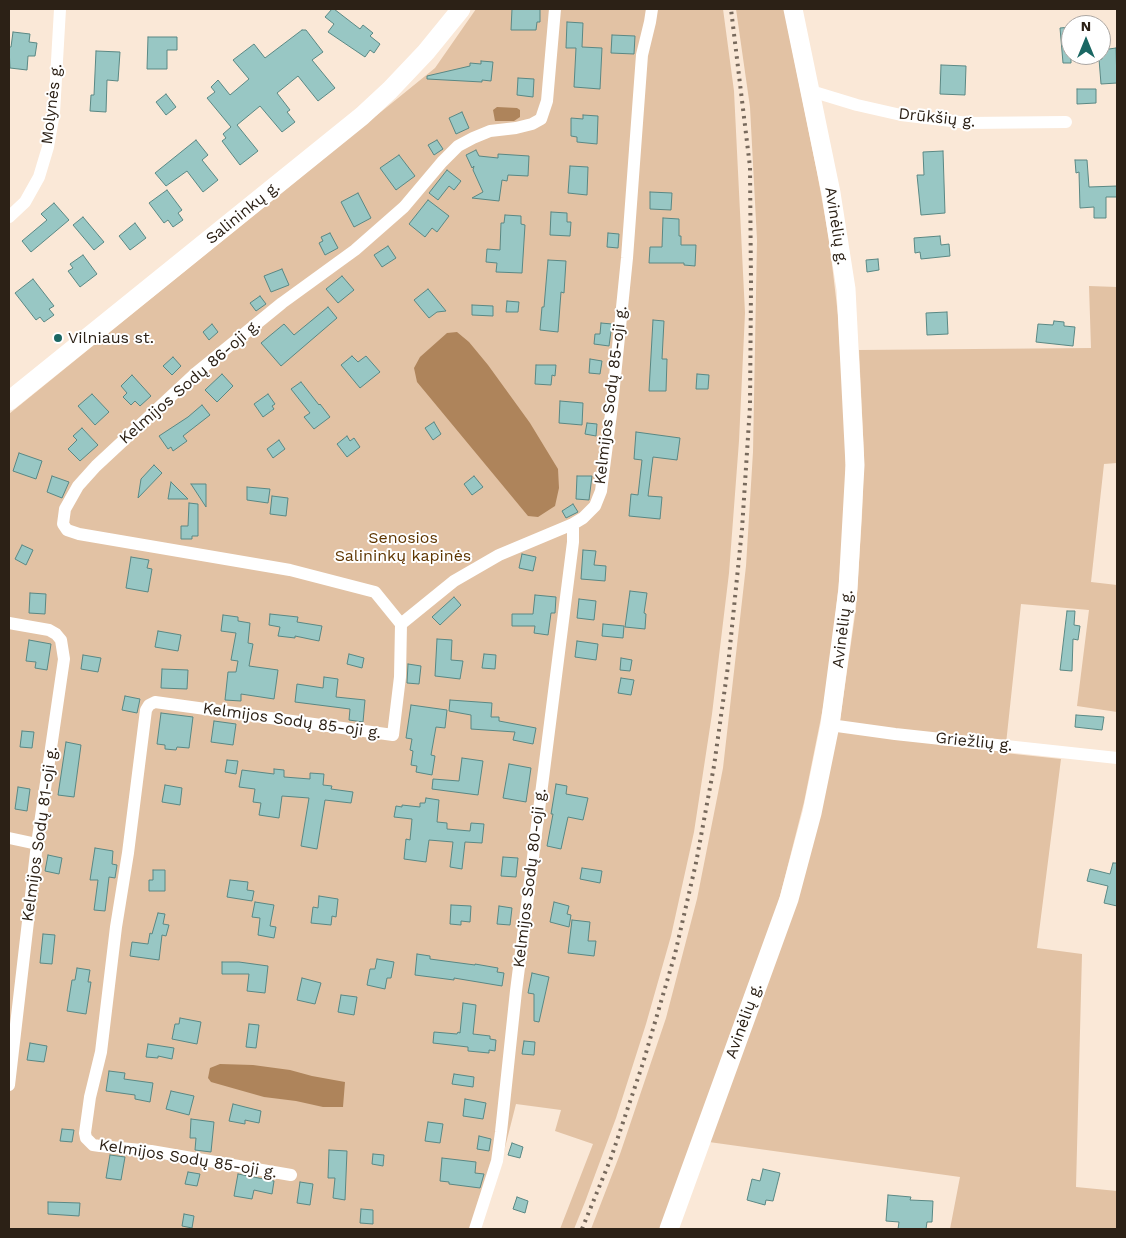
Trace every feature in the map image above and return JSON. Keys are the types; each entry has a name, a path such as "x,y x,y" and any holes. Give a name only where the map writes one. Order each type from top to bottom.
{"main road":[{"name":"Salininkų g.","path":"9,401 362,116 426,52 461,9"},
{"name":"Avinėlių g.","path":"669,1229 789,899 812,813 830,725 848,589 855,465 846,289 832,193 793,9"}],"street":[{"name":"Molynės g.","path":"9,217 25,202 39,177 48,147 54,113 60,9"},
{"name":"Kelmijos Sodų 86-oji g.","path":"401,624 375,592 290,570 79,534 67,530 63,524 65,509 78,486 96,466 196,373 282,303 355,250 404,207 458,146 490,131 516,128 532,124 540,119 547,102 555,9"},
{"name":"Kelmijos Sodų 85-oji g.","path":"291,1175 151,1151 93,1145 86,1138 90,1097 101,1052 146,710 150,704 155,702 393,735 400,677 401,624 454,581 499,555 573,524 591,511 601,491 612,406 627,258 642,55 652,9"},
{"name":"Drūkšių g.","path":"811,92 901,115 968,122 1066,122"},
{"name":"Kelmijos Sodų 80-oji g.","path":"475,1229 497,1161 516,991 573,542 573,524"},
{"name":"Kelmijos Sodų 81-oji g.","path":"9,623 49,630 56,634 61,640 64,659 37,844 9,1085"},
{"name":"Griežlių g.","path":"830,725 895,734 1117,758"},
{"path":"9,838 37,844"}],"green space":[{"name":"Senosios Salininkų kapinės","path":"476,9 723,9 734,91 745,313 739,441 729,573 712,714 694,832 671,936 646,1024 616,1118 585,1202 574,1229 560,1229 593,1144 555,1131 561,1110 516,1104 498,1175 479,1229 9,1229 9,414 435,68"},
{"path":"736,9 784,9 829,239 838,315 845,429 846,493 829,678 804,802 778,904 661,1229 591,1229 620,1154 666,1018 697,899 723,768 746,566 753,452 757,240 750,107"},
{"path":"1089,286 1117,287 1117,463 1104,464 1091,582 1117,585 1117,712 1077,706 1089,610 1021,604 1005,753 1061,759 1037,948 1082,954 1076,1187 1117,1191 1117,1229 950,1229 960,1177 709,1142 840,720 856,608 862,516 864,455 859,350 1091,348"}],"shaded area":[{"path":"497,107 517,108 520,110 520,117 514,121 495,121 493,110"},
{"path":"457,332 469,342 488,365 530,423 558,469 559,488 555,506 538,517 528,516 417,382 414,368 420,357 447,333"},
{"path":"220,1064 253,1065 290,1070 345,1082 343,1107 323,1107 264,1097 211,1082 208,1078 210,1068"}],"building":[{"path":"332,9 360,29 363,25 373,33 370,36 380,44 374,53 370,50 365,57 328,32 334,24 325,17"},
{"path":"512,9 540,9 540,22 537,22 536,30 511,30"},
{"path":"567,22 583,23 582,47 602,48 600,89 574,87 576,48 566,48"},
{"path":"302,30 306,30 323,52 312,60 335,88 318,101 298,76 277,93 290,110 287,112 295,122 282,132 260,106 237,125 258,151 240,165 222,141 226,138 223,134 231,127 207,98 215,92 211,87 218,80 230,95 249,79 233,60 254,44 265,58"},
{"path":"13,32 30,34 29,42 37,43 35,56 28,56 27,70 10,68 9,47 11,47"},
{"path":"612,35 635,36 634,54 611,53"},
{"path":"148,37 177,37 177,50 167,50 167,69 147,69"},
{"path":"1116,48 1117,83 1101,84 1099,65 1111,65 1111,49"},
{"path":"96,51 120,52 118,81 107,80 106,112 90,111 91,95 94,95"},
{"path":"481,61 493,62 491,81 427,79 427,76 470,66 470,63 481,64"},
{"path":"941,65 966,66 965,95 940,94"},
{"path":"518,78 534,79 533,97 517,95"},
{"path":"1077,89 1096,89 1096,103 1077,104"},
{"path":"166,94 176,107 166,115 156,102"},
{"path":"462,112 469,128 456,134 449,118"},
{"path":"583,115 598,116 597,144 577,142 577,137 571,136 571,118 583,119"},
{"path":"196,140 208,155 202,160 218,180 203,192 187,171 166,186 155,173"},
{"path":"437,140 443,149 434,155 428,145"},
{"path":"476,150 479,156 498,158 498,154 529,156 528,176 508,175 507,181 502,180 499,201 472,198 483,192 473,170 474,166 472,168 466,155"},
{"path":"943,151 945,213 921,215 917,175 924,175 923,152"},
{"path":"399,155 415,176 396,190 380,168"},
{"path":"1075,160 1087,160 1089,187 1117,186 1117,197 1106,197 1106,218 1094,218 1094,207 1080,208 1079,172 1076,173"},
{"path":"570,166 588,167 587,195 568,193"},
{"path":"447,170 461,181 454,190 449,186 438,200 429,193"},
{"path":"167,190 182,210 178,213 183,220 173,227 168,220 164,223 149,203"},
{"path":"650,192 672,193 671,210 650,209"},
{"path":"358,193 371,218 354,227 341,202"},
{"path":"428,200 449,216 437,232 432,228 425,237 409,224"},
{"path":"54,203 69,220 31,252 22,241 47,220 41,214"},
{"path":"551,212 567,213 567,222 571,222 570,236 550,235"},
{"path":"505,215 521,216 521,224 525,225 522,273 496,272 497,263 486,262 487,249 500,250 501,223 504,223"},
{"path":"83,217 104,242 94,250 73,225"},
{"path":"663,218 679,219 681,245 696,245 695,266 684,265 684,263 649,263 650,247 662,247"},
{"path":"135,223 146,238 130,250 119,236"},
{"path":"330,233 338,248 325,255 319,243 323,241 321,237"},
{"path":"608,233 619,234 618,248 607,247"},
{"path":"940,236 941,245 949,244 950,256 921,259 920,252 915,253 914,238"},
{"path":"388,246 396,258 382,267 374,255"},
{"path":"83,255 97,274 80,287 68,271 73,268 70,264"},
{"path":"878,259 879,270 867,272 866,260"},
{"path":"548,260 566,261 564,293 561,292 558,332 540,330"},
{"path":"282,269 289,285 271,292 264,276"},
{"path":"342,276 354,290 338,303 326,289"},
{"path":"33,279 54,306 49,309 54,315 44,322 40,317 36,320 15,293"},
{"path":"428,289 446,311 437,312 429,318 414,300"},
{"path":"260,296 266,304 256,311 250,303"},
{"path":"507,301 519,302 518,312 506,312"},
{"path":"472,305 493,306 493,316 472,315"},
{"path":"328,307 337,318 281,366 261,343 284,324 294,335"},
{"path":"947,312 948,334 927,335 926,313"},
{"path":"653,320 664,321 662,359 667,359 666,391 649,391"},
{"path":"1054,321 1064,322 1064,326 1075,327 1073,346 1036,342 1038,324 1053,325"},
{"path":"601,323 612,324 609,346 594,344 595,334 600,334"},
{"path":"212,324 218,332 209,340 203,332"},
{"path":"352,356 358,362 366,356 380,372 360,388 341,365"},
{"path":"173,357 181,366 172,375 163,366"},
{"path":"590,359 602,361 600,374 589,373"},
{"path":"536,365 556,365 555,376 552,375 551,385 535,384"},
{"path":"222,374 233,386 217,402 205,390"},
{"path":"697,374 709,375 708,389 696,389"},
{"path":"132,375 151,396 140,406 135,401 131,405 123,397 127,393 121,386"},
{"path":"301,382 330,417 314,429 304,417 310,413 291,389"},
{"path":"92,394 109,412 95,425 78,406"},
{"path":"268,394 275,404 272,406 274,409 263,417 254,404"},
{"path":"560,401 583,403 582,425 559,423"},
{"path":"202,405 210,415 183,436 187,441 173,451 171,447 168,449 159,436 188,417"},
{"path":"434,422 441,434 433,440 425,428"},
{"path":"587,423 597,424 596,436 585,434"},
{"path":"82,428 98,445 80,461 68,449 77,440 73,436"},
{"path":"636,432 680,438 677,460 653,457 648,496 662,497 660,519 629,516 631,494 638,495 642,460 634,459"},
{"path":"347,436 350,441 354,438 360,447 347,457 337,444"},
{"path":"279,440 285,449 273,458 267,449"},
{"path":"19,453 42,461 36,479 13,471"},
{"path":"154,465 162,473 138,498 141,479"},
{"path":"52,476 69,482 62,498 47,492"},
{"path":"474,476 483,487 472,495 464,484"},
{"path":"577,476 592,476 589,500 576,499"},
{"path":"171,482 188,499 168,499"},
{"path":"191,484 206,484 206,507"},
{"path":"247,487 270,489 268,503 247,500"},
{"path":"272,496 288,498 286,516 270,514"},
{"path":"189,503 198,504 198,536 192,536 192,539 181,539 181,526 188,526"},
{"path":"573,504 578,512 566,518 562,511"},
{"path":"22,545 33,550 26,565 15,559"},
{"path":"583,550 596,551 594,565 606,566 605,581 581,579"},
{"path":"522,554 536,557 533,571 519,568"},
{"path":"131,557 149,560 147,568 152,569 148,592 126,588"},
{"path":"630,591 647,593 644,613 646,614 645,629 625,627"},
{"path":"30,593 46,594 45,614 29,613"},
{"path":"535,595 556,597 555,613 551,613 548,635 534,633 535,626 512,626 512,614 533,614"},
{"path":"454,597 461,605 440,625 432,617"},
{"path":"579,599 596,601 594,620 577,618"},
{"path":"1067,611 1075,611 1074,625 1080,626 1078,640 1073,639 1072,671 1060,670"},
{"path":"270,614 298,617 297,622 322,626 319,641 295,636 295,638 278,636 280,627 269,625"},
{"path":"223,615 238,617 238,621 250,623 248,643 253,644 249,666 278,670 274,699 241,694 241,701 225,700 228,672 236,672 238,661 231,660 236,633 221,631"},
{"path":"603,624 624,626 623,638 602,636"},
{"path":"158,631 181,635 178,651 155,647"},
{"path":"437,639 452,640 451,660 463,661 460,679 435,676"},
{"path":"29,640 51,644 47,670 35,668 36,662 26,661"},
{"path":"577,641 598,644 596,660 575,657"},
{"path":"349,654 364,658 362,668 347,664"},
{"path":"484,654 496,655 495,669 482,668"},
{"path":"83,655 101,658 98,672 81,669"},
{"path":"621,658 632,660 630,671 620,670"},
{"path":"408,664 421,666 419,684 407,683"},
{"path":"162,669 188,670 187,689 161,688"},
{"path":"324,677 338,679 336,697 365,700 363,722 349,720 350,709 295,702 297,684 323,688"},
{"path":"621,678 634,680 631,695 618,693"},
{"path":"125,696 140,699 137,713 122,710"},
{"path":"450,700 492,703 491,717 499,717 499,721 536,728 533,744 513,740 515,732 471,729 471,715 449,711"},
{"path":"411,705 447,710 445,728 436,727 431,755 435,756 432,775 416,772 417,766 411,765 413,751 410,750 412,739 406,738"},
{"path":"161,713 193,717 189,748 165,749 165,745 157,744"},
{"path":"1076,715 1104,717 1102,730 1075,727"},
{"path":"214,721 236,724 233,745 211,742"},
{"path":"22,731 34,732 32,748 20,747"},
{"path":"66,742 81,745 74,797 58,795"},
{"path":"462,758 483,761 478,795 432,789 433,779 459,781"},
{"path":"227,760 238,761 236,774 225,772"},
{"path":"509,764 531,768 526,802 503,798"},
{"path":"274,769 284,770 284,777 310,779 310,773 324,774 323,785 332,786 331,789 353,792 351,803 325,800 317,849 301,846 309,798 282,796 279,818 259,815 261,803 253,802 255,789 239,787 242,770 274,774"},
{"path":"556,784 567,786 566,794 588,798 583,820 568,817 561,849 547,846"},
{"path":"165,785 182,788 180,805 162,802"},
{"path":"18,787 30,789 27,811 15,809"},
{"path":"426,798 439,800 437,822 447,823 447,829 470,831 471,823 484,824 482,843 465,842 462,869 450,867 453,842 429,840 426,862 404,859 406,839 410,840 412,819 394,817 396,806 420,807 420,803 425,803"},
{"path":"95,848 113,851 112,864 117,865 115,878 109,877 105,911 94,910 98,880 90,880"},
{"path":"48,855 62,858 59,874 45,871"},
{"path":"503,857 518,858 516,877 501,876"},
{"path":"1113,863 1117,863 1117,906 1104,903 1108,886 1087,881 1090,869 1110,874"},
{"path":"582,868 602,871 600,883 580,879"},
{"path":"153,870 165,870 165,891 149,891 149,880 153,880"},
{"path":"230,880 248,882 247,890 254,891 252,901 227,897"},
{"path":"319,896 338,899 336,917 332,916 331,925 311,923 313,907 318,908"},
{"path":"255,902 274,905 270,926 276,927 274,938 258,935 260,918 252,917"},
{"path":"554,902 569,906 567,914 571,915 569,927 550,922"},
{"path":"451,905 471,906 470,922 461,921 461,925 450,924"},
{"path":"499,906 512,908 510,925 497,924"},
{"path":"158,913 165,914 163,924 169,925 166,936 162,935 159,960 130,956 132,942 148,944"},
{"path":"572,920 590,922 588,941 596,941 594,956 568,953"},
{"path":"43,934 55,935 52,964 40,963"},
{"path":"417,954 430,956 430,959 498,968 497,972 504,973 502,986 454,978 454,980 415,975"},
{"path":"377,959 394,962 391,978 387,978 385,989 367,985 370,969 375,969"},
{"path":"222,962 268,966 265,993 247,991 249,974 222,974"},
{"path":"77,968 90,970 88,982 91,982 86,1014 67,1011 72,980 75,980"},
{"path":"532,973 549,977 539,1022 534,1021 534,994 528,993"},
{"path":"302,978 321,983 315,1004 297,1000"},
{"path":"341,995 357,997 354,1015 338,1012"},
{"path":"463,1003 476,1005 473,1034 490,1036 490,1039 496,1040 495,1051 489,1050 489,1053 468,1051 468,1047 433,1043 434,1032 460,1033"},
{"path":"180,1018 201,1022 197,1044 172,1039 175,1024 179,1024"},
{"path":"249,1024 259,1025 256,1048 246,1047"},
{"path":"524,1041 535,1042 534,1055 522,1054"},
{"path":"30,1043 47,1046 44,1062 27,1060"},
{"path":"148,1044 174,1048 172,1059 158,1056 158,1058 146,1057"},
{"path":"109,1071 125,1073 124,1079 153,1083 150,1102 135,1099 135,1095 106,1091"},
{"path":"454,1074 474,1077 473,1087 452,1084"},
{"path":"171,1091 194,1096 189,1115 166,1109"},
{"path":"465,1099 486,1103 483,1119 463,1116"},
{"path":"233,1104 261,1111 259,1123 245,1120 245,1124 229,1121"},
{"path":"191,1119 214,1122 211,1152 195,1150 196,1138 190,1138"},
{"path":"428,1122 443,1124 440,1143 425,1141"},
{"path":"62,1129 74,1130 72,1142 60,1141"},
{"path":"479,1136 491,1139 489,1151 477,1149"},
{"path":"512,1143 523,1147 520,1158 508,1155"},
{"path":"329,1150 347,1151 345,1200 333,1198 335,1178 328,1178"},
{"path":"373,1154 384,1155 383,1166 372,1164"},
{"path":"110,1155 125,1157 121,1180 106,1178"},
{"path":"442,1158 476,1162 475,1173 484,1174 480,1188 440,1181"},
{"path":"763,1169 780,1173 773,1201 766,1200 765,1205 747,1200 752,1179 760,1181"},
{"path":"188,1172 200,1174 197,1186 185,1184"},
{"path":"238,1174 274,1181 272,1194 254,1190 252,1199 234,1196"},
{"path":"300,1182 313,1184 310,1205 297,1203"},
{"path":"888,1195 911,1197 910,1200 933,1201 932,1222 927,1222 926,1229 898,1229 899,1222 886,1221"},
{"path":"517,1197 528,1201 525,1213 513,1209"},
{"path":"48,1202 80,1203 79,1216 48,1214"},
{"path":"361,1209 373,1210 373,1224 360,1223"},
{"path":"184,1214 194,1216 192,1228 182,1226"}],"railway":[{"path":"582,1229 611,1158 643,1063 675,954 696,863 714,766 728,666 742,529 750,406 751,286 750,167 731,9"}],"place":[{"name":"Vilniaus st.","path":"58,338"}]}
